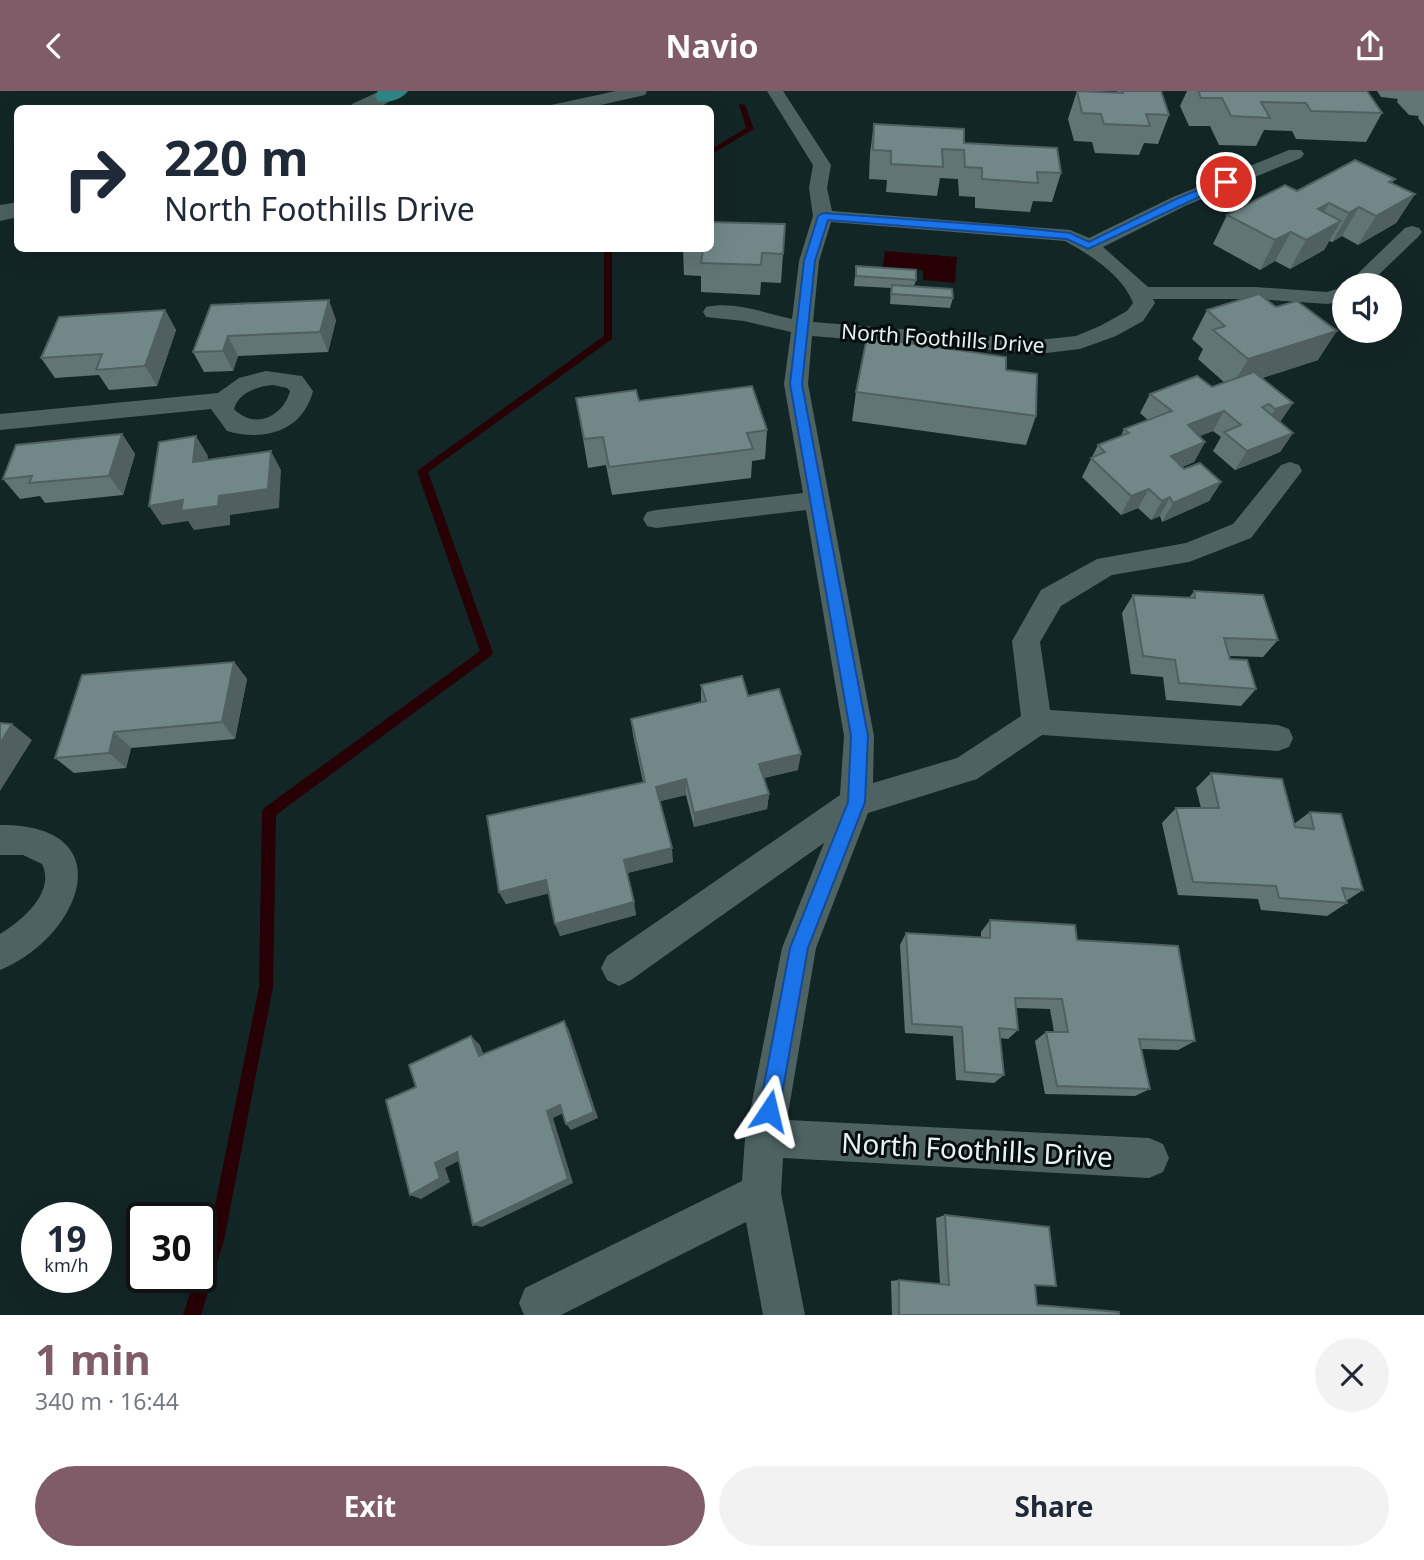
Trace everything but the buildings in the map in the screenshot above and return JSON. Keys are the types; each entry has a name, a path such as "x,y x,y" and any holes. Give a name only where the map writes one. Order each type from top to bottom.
{"main road":[{"path":"367,105 391,93"}],"street":[{"path":"575,105 639,91"},
{"path":"775,91 822,165 818,188 823,216 809,261 796,384 859,736 856,802 799,948 764,1138 761,1193 784,1315"},
{"path":"1088,246 1180,201 1296,154"},
{"path":"823,216 1070,236 1088,246 1123,273 1140,293 1256,293 1332,297"},
{"path":"1369,273 1412,232"},
{"name":"North Foothills Drive","path":"714,312 744,314 801,328 1038,347 1080,342 1108,331 1135,316 1144,303 1140,293"},
{"path":"0,422 225,400"},
{"path":"1037,722 1026,641 1051,598 1106,566 1189,552 1242,531 1290,471"},
{"path":"656,519 817,500"},
{"path":"619,968 856,802 966,769 1037,722 1278,738"},
{"path":"0,840 22,837 41,842 55,853 62,869 60,890 51,909 37,928 0,953"},
{"name":"North Foothills Drive","path":"764,1138 1149,1158"},
{"path":"540,1303 761,1193"}],"shaded area":[{"path":"885,251 957,257 955,283 923,280 923,270 902,268 901,274 882,272"}],"waterway":[{"path":"714,151 750,129 741,105"},
{"path":"192,1315 216,1240 266,987 269,812 487,653 422,471 609,337 608,252"}],"route":[{"path":"769,1111 799,948 856,802 859,736 796,384 809,261 823,216 1070,236 1088,246 1180,201 1226,182"}]}
